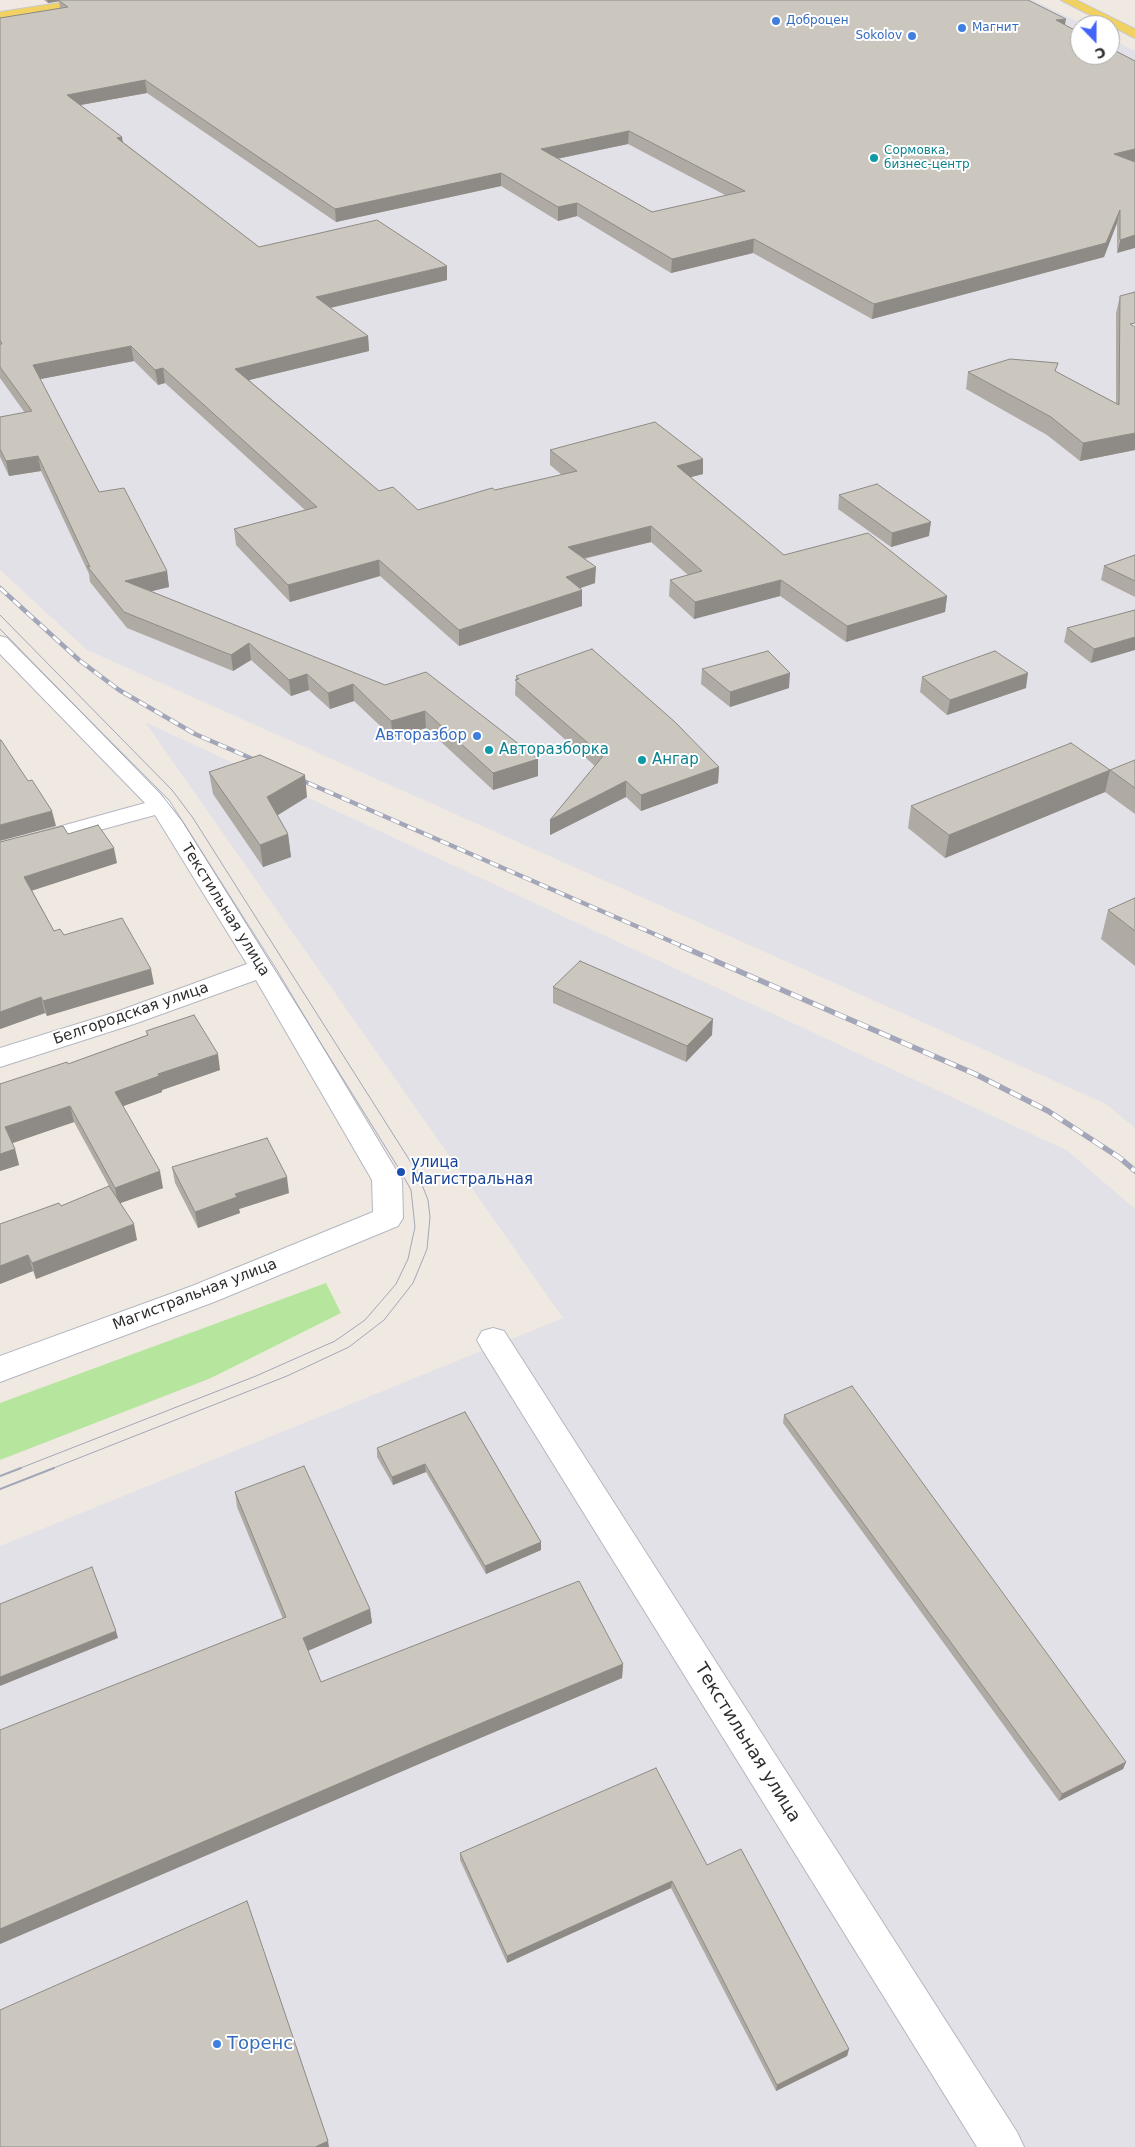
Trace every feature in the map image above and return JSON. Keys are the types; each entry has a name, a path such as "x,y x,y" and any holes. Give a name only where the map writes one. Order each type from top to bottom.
{"main road":[{"path":"0,10 63,0"},
{"path":"0,16 101,0"},
{"path":"1062,2 1082,15"},
{"path":"1062,2 1135,34"},
{"path":"1120,36 1135,44"}],"street":[{"name":"Текстильная улица","path":"0,642 160,806 262,968 387,1180 388,1218"},
{"path":"0,850 160,806"},
{"name":"Белгородская улица","path":"0,1058 125,1018 262,968"},
{"name":"Магистральная улица","path":"0,1369 203,1294 388,1218"},
{"name":"Текстильная улица","path":"493,1340 1002,2147"}],"shaded area":[{"path":"124,0 1034,0 1070,18 1070,65 1120,65 1120,43 1135,51 1135,1128 1106,1104 87,650 0,570 0,20"},
{"path":"145,722 1068,1151 1135,1209 1135,2147 0,2147 0,1546 563,1318"}],"green space":[{"path":"326,1283 341,1313 211,1378 0,1460 0,1403"}],"building":[{"path":"58,0 1028,0 1066,19 1056,20 1070,28 1070,65 1120,65 1120,53 1135,61 1135,149 1114,154 1135,162 1135,235 1120,240 1120,210 1106,243 874,304 754,239 672,259 577,203 558,207 501,173 335,209 145,80 67,95 122,137 117,138 259,247 377,220 447,266 316,297 368,336 235,369 379,491 393,487 418,510 492,488 495,490 577,471 550,450 655,422 703,459 677,466 784,555 868,533 947,596 847,626 781,580 695,602 670,580 702,571 651,526 568,547 596,567 566,577 582,590 459,630 379,560 288,585 234,529 317,507 163,368 155,370 131,346 33,365 99,492 124,488 167,571 125,581 385,685 426,672 538,759 493,773 425,711 391,721 353,684 328,693 307,674 289,680 249,643 231,655 124,612 87,566 90,567 38,456 6,461 0,449 0,417 32,411 0,367 0,344 2,344 0,340 0,18 68,7","holes":["629,131 745,191 652,212 541,149"]},
{"path":"1135,292 1135,323 1130,324 1135,327 1135,433 1083,443 1051,417 968,372 1010,359 1058,363 1055,371 1119,405 1120,296"},
{"path":"877,484 931,522 892,533 839,495"},
{"path":"1135,555 1135,581 1104,566"},
{"path":"1135,610 1135,637 1094,649 1067,628"},
{"name":"Ангар","path":"592,649 675,722 719,767 641,795 626,781 550,820 603,756 515,680 519,679 516,676"},
{"path":"768,651 790,673 730,692 702,669"},
{"path":"995,651 1028,673 950,700 922,677"},
{"path":"0,740 28,781 32,780 52,811 0,825"},
{"path":"1071,743 1110,770 949,835 911,806"},
{"path":"260,755 305,775 267,797 288,834 260,845 209,772"},
{"path":"1135,760 1135,788 1110,770"},
{"path":"98,825 114,848 24,877 54,931 60,929 64,935 122,918 151,969 43,1001 41,997 0,1012 0,842 63,826 68,834"},
{"path":"1135,898 1135,931 1108,910"},
{"path":"580,961 713,1019 687,1046 553,987"},
{"path":"194,1015 218,1054 158,1074 159,1076 115,1092 160,1171 115,1188 70,1106 5,1127 15,1149 0,1154 0,1084 67,1062 68,1064 148,1035 146,1031"},
{"path":"267,1138 287,1177 235,1194 237,1197 195,1212 172,1167"},
{"path":"109,1186 134,1224 32,1263 28,1255 0,1266 0,1224 59,1203 61,1206"},
{"path":"852,1386 1126,1762 1062,1794 784,1415"},
{"path":"465,1412 541,1542 485,1566 425,1464 392,1477 377,1448"},
{"path":"304,1466 370,1609 303,1638 321,1682 579,1581 623,1664 424,1747 0,1929 0,1730 286,1617 235,1492"},
{"path":"92,1567 116,1631 0,1677 0,1604"},
{"path":"656,1768 707,1865 741,1849 849,2049 777,2085 672,1881 507,1956 460,1853"},
{"path":"247,1901 328,2141 315,2147 0,2147 0,2010"}],"tram line":[{"path":"0,615 172,790 193,818 417,1172 428,1200 430,1217 427,1249 413,1283 384,1320 349,1347 287,1376 51,1469"},
{"path":"0,629 161,794 183,822 401,1172 411,1190 415,1227 408,1259 396,1284 365,1320 335,1341 256,1376 18,1469"},
{"path":"0,1476 21,1468"},
{"path":"0,1489 54,1468"}],"railway":[{"path":"0,588 79,660 119,690 195,734 262,763"},
{"path":"292,776 684,947"},
{"path":"681,946 975,1074 1048,1111 1120,1158 1135,1171"}],"place":[{"name":"Доброцен","path":"776,21"},
{"name":"Магнит","path":"962,28"},
{"name":"Sokolov","path":"912,36"},
{"name":"Сормовка, бизнес-центр","path":"874,158"},
{"name":"Авторазбор","path":"477,736"},
{"name":"Авторазборка","path":"489,750"},
{"name":"Ангар","path":"642,760"},
{"name":"улица Магистральная","path":"401,1172"},
{"name":"Торенс","path":"217,2044"}]}
